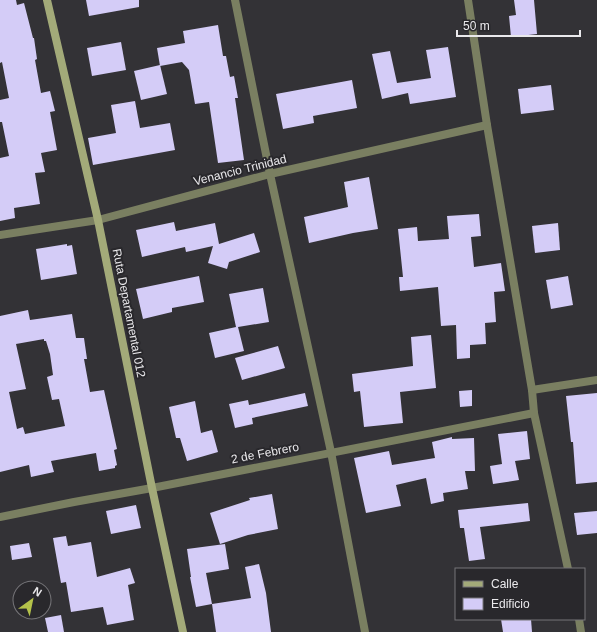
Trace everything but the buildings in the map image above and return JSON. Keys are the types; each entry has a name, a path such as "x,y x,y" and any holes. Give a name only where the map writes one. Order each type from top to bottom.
{"main road":[{"name":"Ruta Departamental 012","path":"47,0 98,220 152,488 183,632"}],"street":[{"path":"236,0 270,174 331,452 365,632"},
{"path":"468,0 486,125 532,390 534,413 568,568"},
{"name":"Venancio Trinidad","path":"0,235 98,220 270,174 486,125"},
{"path":"532,390 597,380"},
{"name":"2 de Febrero","path":"0,517 534,413"},
{"path":"579,620 581,632"}]}
